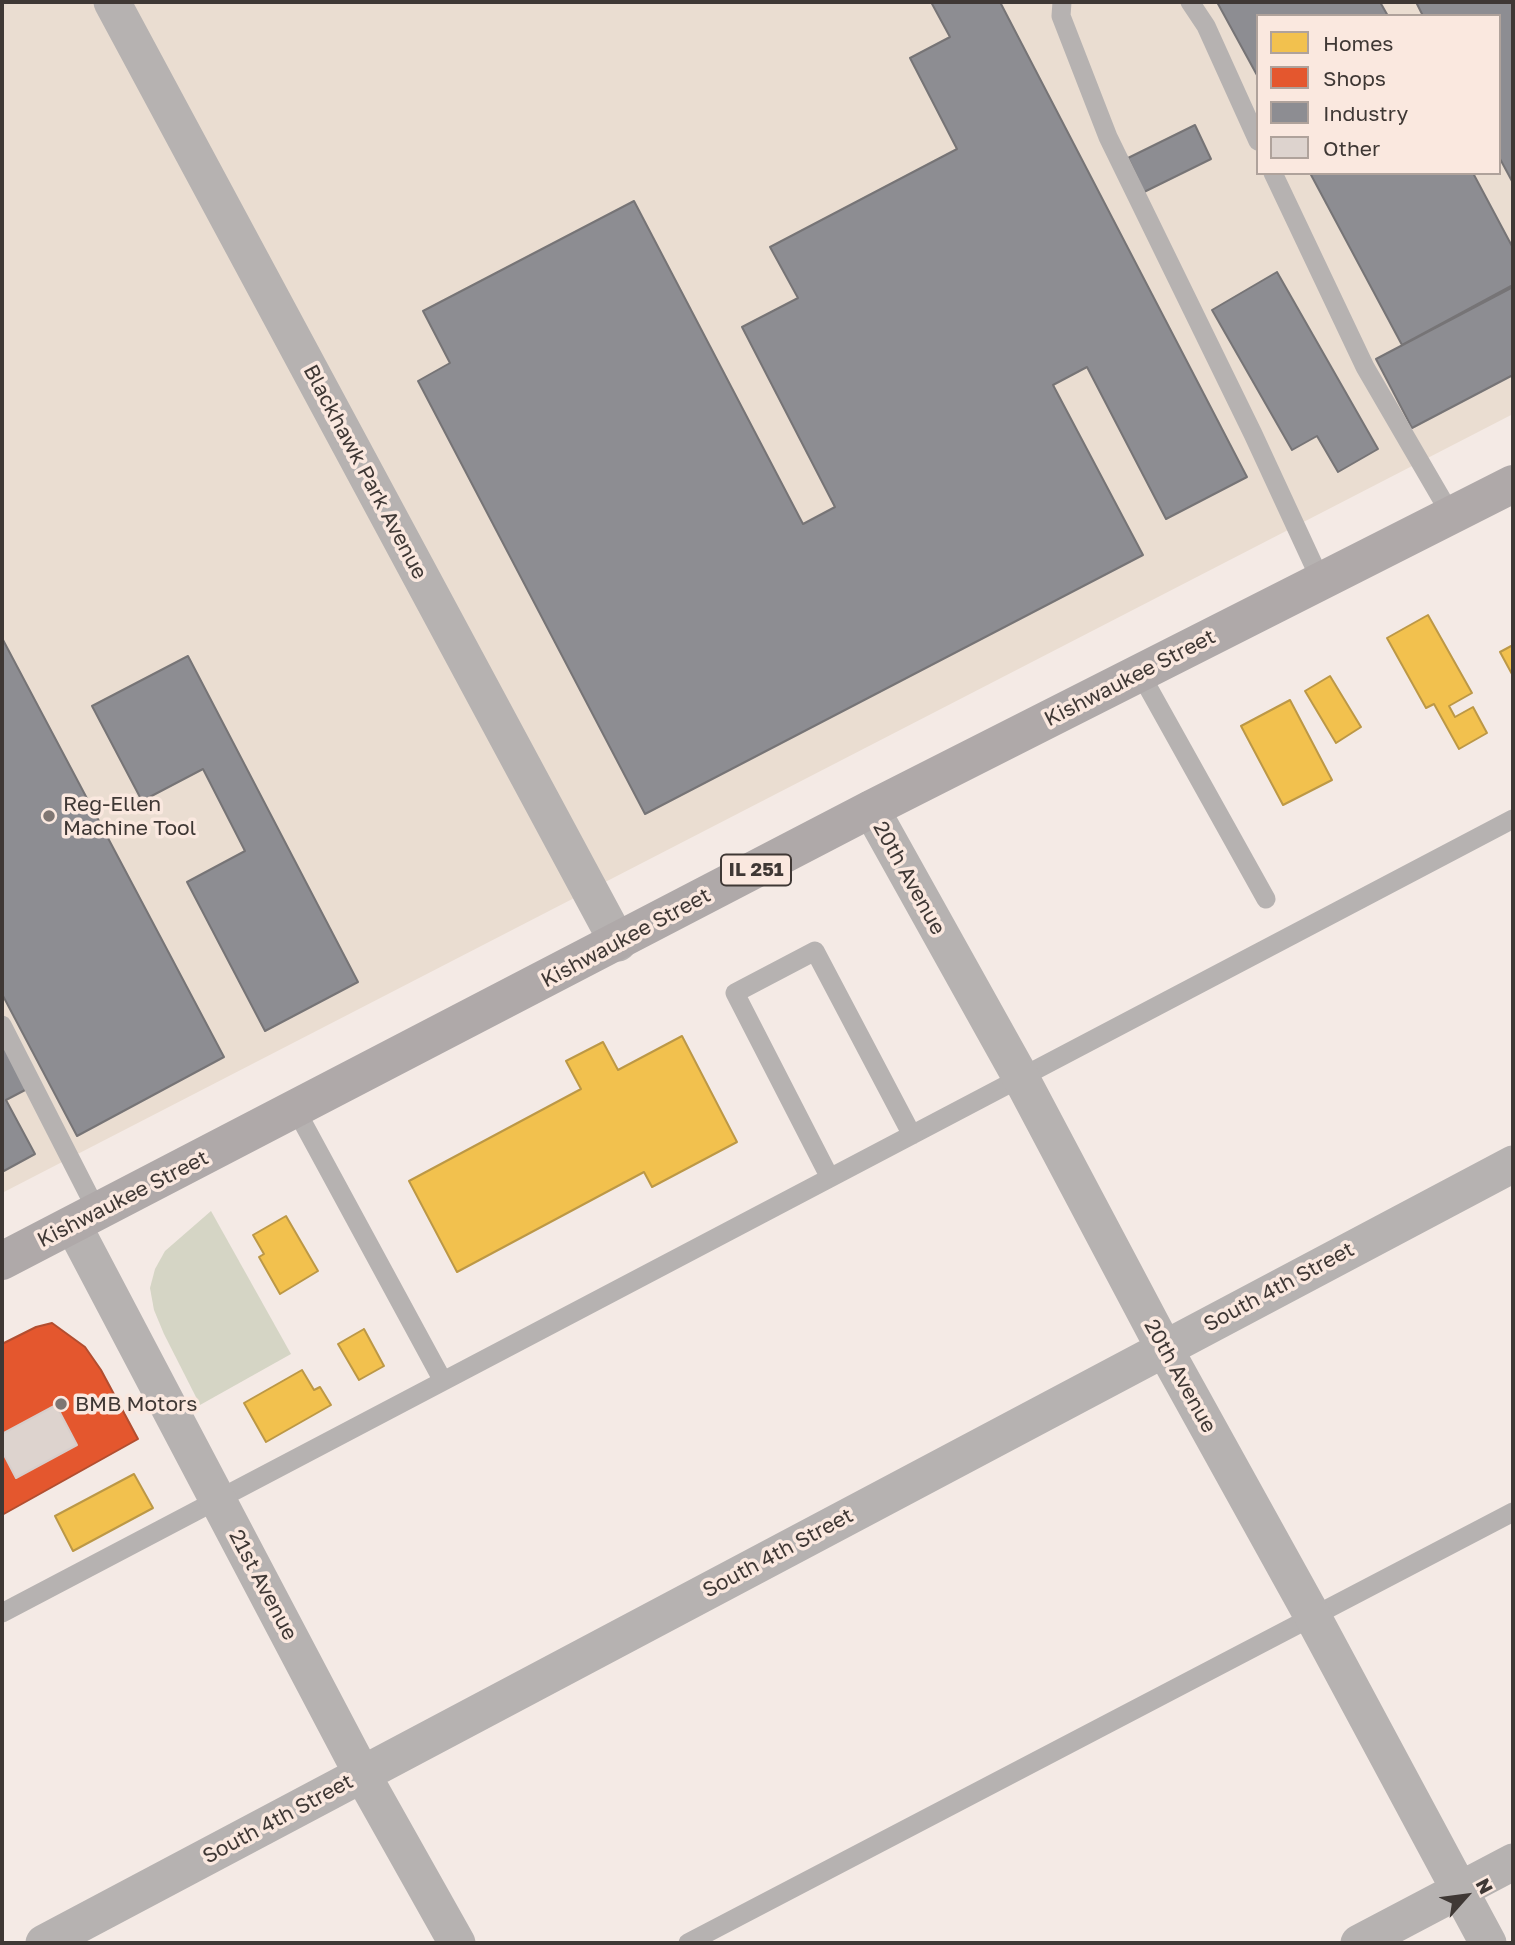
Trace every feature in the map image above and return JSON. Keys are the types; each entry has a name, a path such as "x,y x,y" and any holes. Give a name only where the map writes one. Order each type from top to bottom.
{"main road":[{"name":"Kishwaukee Street","path":"2,1261 618,943 871,809 1513,484"}],"street":[{"name":"Blackhawk Park Avenue","path":"112,2 618,943"},
{"name":"20th Avenue","path":"871,809 1021,1078 1164,1348 1313,1617 1488,1943"},
{"name":"South 4th Street","path":"44,1943 1513,1164"},
{"name":"21st Avenue","path":"86,1219 218,1500 362,1774 457,1943"},
{"path":"1359,1943 1513,1862"}],"lane":[{"path":"1062,2 1061,16 1108,137 1253,434 1321,581"},
{"path":"1190,2 1206,26 1256,137"},
{"path":"1274,175 1365,367 1451,515"},
{"path":"1140,673 1266,899"},
{"path":"2,1614 1513,819"},
{"path":"831,1178 735,993 816,951 912,1135"},
{"path":"2,1025 86,1219"},
{"path":"296,1110 443,1381"},
{"path":"688,1943 1513,1512"}],"shaded area":[{"path":"2,2 1513,2 1513,414 2,1193"}],"green space":[{"path":"211,1211 291,1354 200,1405 164,1334 154,1310 150,1288 155,1269 165,1251"}],"building: Homes":[{"path":"1428,615 1472,693 1449,706 1455,717 1473,707 1487,733 1459,749 1434,704 1426,708 1387,638"},
{"path":"1513,645 1513,676 1500,652"},
{"path":"1330,676 1361,727 1336,743 1305,691"},
{"path":"1290,700 1332,780 1283,805 1241,726"},
{"path":"682,1036 737,1142 652,1187 644,1172 457,1272 409,1181 581,1089 566,1061 603,1042 618,1070"},
{"path":"286,1216 318,1271 280,1294 259,1257 264,1254 253,1235"},
{"path":"364,1329 384,1366 359,1380 338,1344"},
{"path":"302,1370 314,1390 320,1387 331,1405 266,1442 244,1403"},
{"path":"134,1474 153,1508 73,1551 55,1516"}],"building: Shops":[{"name":"BMB Motors","path":"52,1323 85,1347 101,1370 138,1439 2,1515 2,1344 36,1327"}],"building: Industry":[{"path":"931,2 1000,2 1247,477 1166,519 1087,367 1053,385 1143,555 645,814 418,381 450,363 423,311 634,201 803,524 835,507 742,327 798,298 770,247 957,149 910,58 950,37"},
{"path":"1217,2 1380,2 1387,14 1256,14 1256,73"},
{"path":"1416,2 1513,2 1513,183 1501,161 1501,14 1422,14"},
{"path":"1195,125 1211,159 1144,192 1128,158"},
{"path":"1311,175 1474,175 1513,248 1513,285 1402,345"},
{"path":"1277,272 1378,449 1338,472 1317,436 1292,450 1212,310"},
{"path":"1513,287 1513,375 1412,428 1376,359"},
{"name":"Reg-Ellen Machine Tool","path":"2,638 224,1057 77,1136 2,994"},
{"path":"188,656 358,982 265,1031 187,882 245,851 203,769 142,801 92,706"},
{"path":"2,1043 27,1089 6,1100 35,1154 2,1172"}],"building: Other":[{"path":"56,1405 77,1445 16,1478 2,1451 2,1434"}],"place":[{"name":"Reg-Ellen Machine Tool","path":"49,816"},
{"name":"BMB Motors","path":"61,1404"}]}
